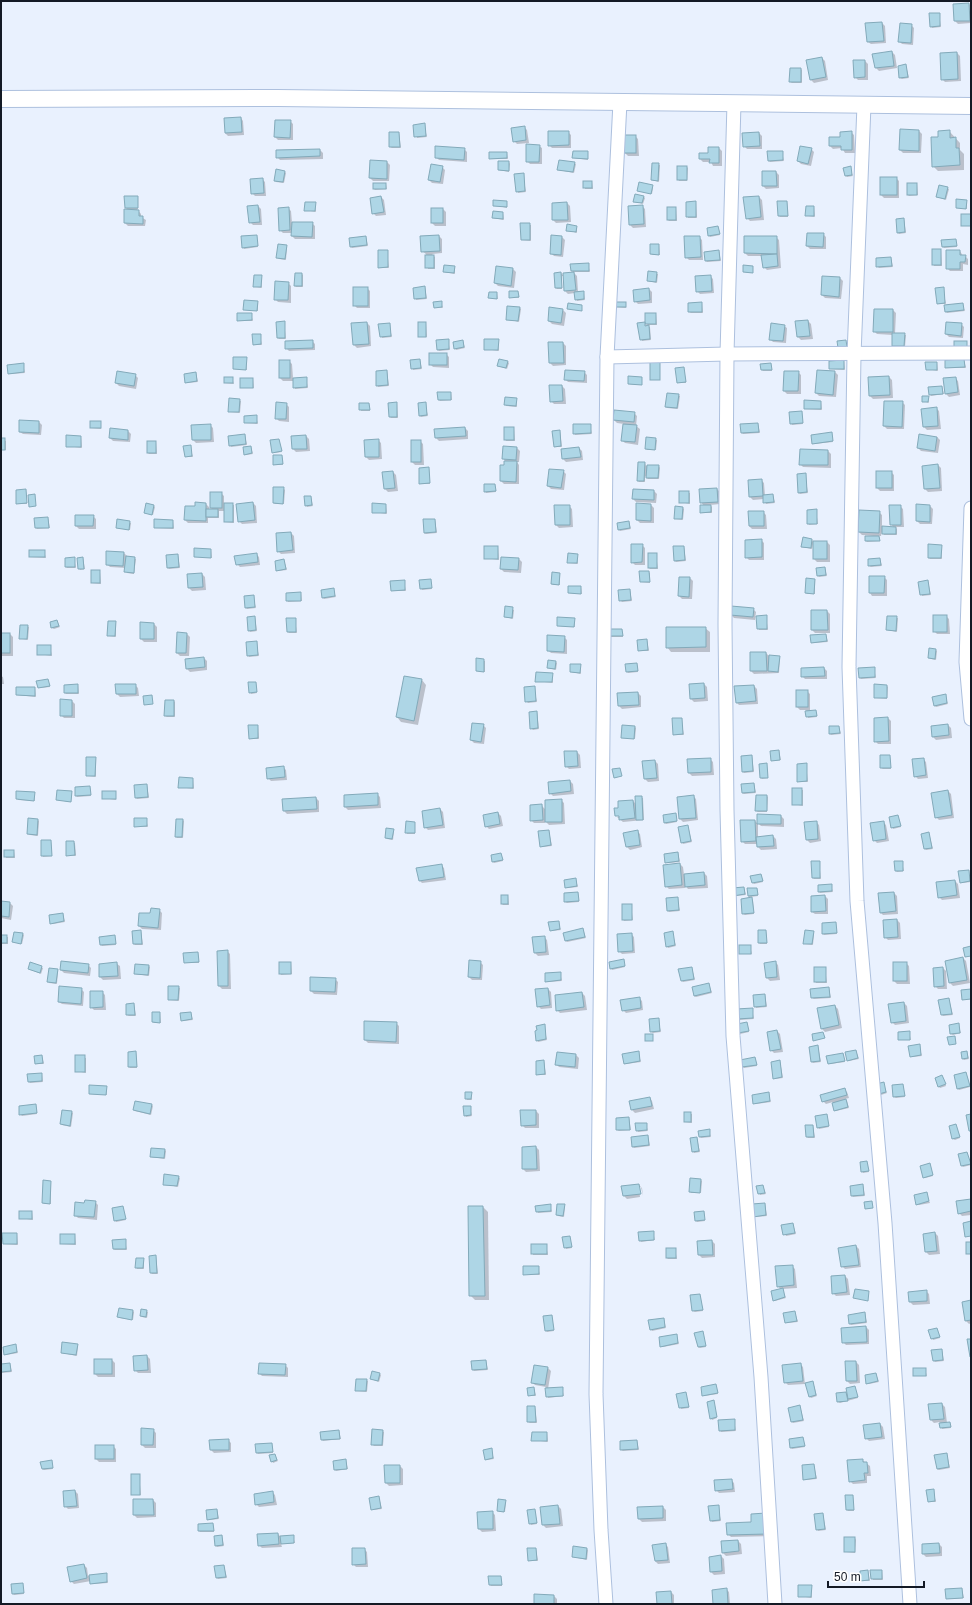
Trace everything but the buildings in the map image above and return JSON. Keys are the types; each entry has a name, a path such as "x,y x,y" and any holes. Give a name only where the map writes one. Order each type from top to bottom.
{"street":[{"path":"1,100 278,98 971,106"},
{"path":"606,1604 601,1530 596,1394 607,357 620,102"},
{"path":"734,103 726,354 724,624 733,1036 761,1377 775,1604"},
{"path":"864,105 854,355 849,667 857,901 885,1231 910,1604"},
{"path":"607,357 726,354 854,355 971,353"},
{"path":"971,508 966,662 971,719"}]}
